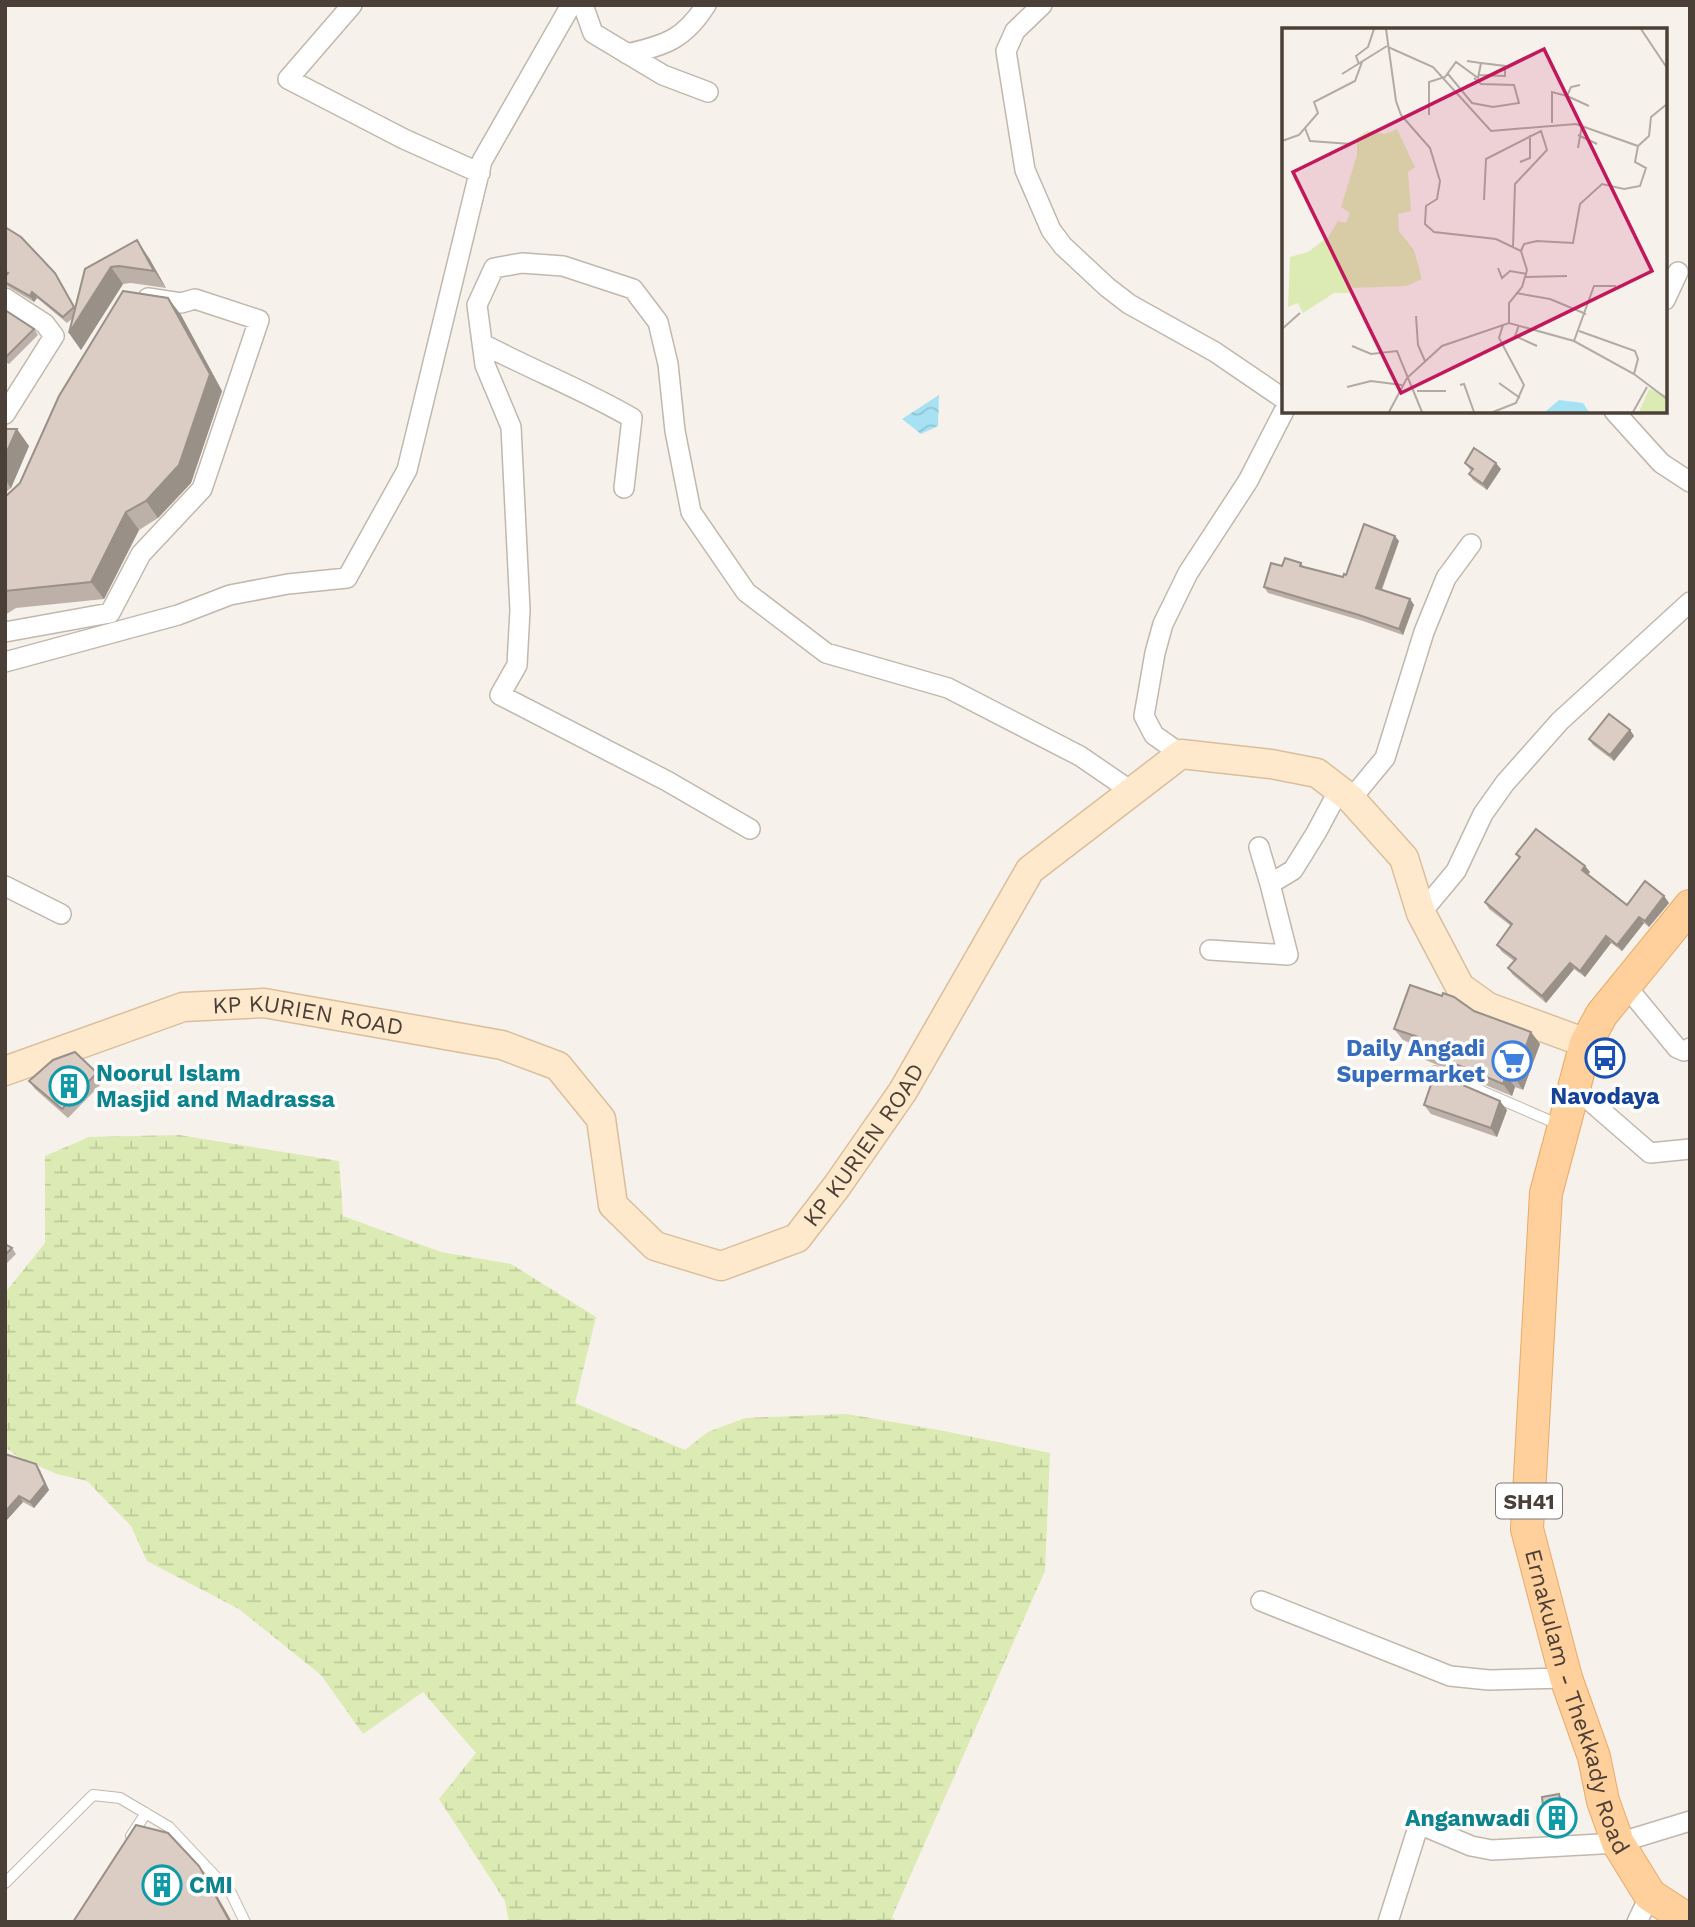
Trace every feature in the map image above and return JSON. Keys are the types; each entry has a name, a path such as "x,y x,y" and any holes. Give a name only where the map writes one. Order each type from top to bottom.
{"main road":[{"name":"Ernakulam - Thekkady Road","path":"1690,906 1602,1014 1586,1043 1563,1127 1546,1193 1527,1529 1566,1678 1594,1757 1603,1801 1644,1908 1690,1921"}],"street":[{"path":"352,5 288,79 404,139 480,173"},
{"path":"5,662 178,615 230,596 288,584 347,578 407,470 482,161 571,5"},
{"path":"583,5 593,33 663,75 708,92"},
{"path":"627,54 664,45 694,24 705,5"},
{"path":"1042,5 1015,31 1006,51 1025,170 1051,230 1063,246 1129,304 1202,344 1282,398"},
{"path":"750,829 667,781 500,695 516,665 520,610 511,427 485,365 477,305 494,268 522,263 563,266 633,289 658,322 668,365 675,431 691,512 746,592 826,653 948,688 1080,756 1131,791"},
{"path":"1667,296 1678,272"},
{"path":"5,632 110,613 141,554 202,489 259,320 195,299 181,303 129,295"},
{"path":"5,298 45,324 54,336 5,414"},
{"path":"483,344 530,369 601,400 632,418 624,488"},
{"path":"1283,413 1248,481 1188,573 1163,624 1144,716 1154,735 1181,754 1270,764 1317,774 1345,794 1404,858 1421,914 1460,987 1488,1007 1586,1043"},
{"path":"1616,413 1661,463 1690,482"},
{"path":"1270,884 1293,870 1345,794 1385,758 1424,632 1446,578 1471,544"},
{"path":"1421,914 1456,871 1483,814 1505,783 1560,721 1690,602"},
{"name":"KP KURIEN ROAD","path":"5,1072 183,1007 264,1003 502,1045 558,1066 601,1119 613,1205 654,1246 721,1266 797,1238 903,1091 1030,870 1181,754"},
{"path":"1210,950 1288,955 1259,847"},
{"path":"5,886 61,914"},
{"path":"1626,986 1677,1048 1684,1051 1690,1048"},
{"path":"1574,1087 1650,1153 1690,1149"},
{"path":"1261,1601 1450,1676 1489,1679 1566,1678"},
{"path":"1388,1922 1419,1824 1471,1846 1492,1850 1618,1843 1690,1821"}],"lane":[{"path":"1435,1071 1563,1127"},
{"path":"5,1883 93,1795 120,1798 169,1827 231,1893 244,1922"},
{"path":"125,1846 146,1813"}],"green space":[{"path":"179,1135 339,1161 343,1216 441,1252 511,1264 596,1317 575,1403 685,1450 708,1432 745,1418 847,1414 1050,1453 1045,1571 892,1917 898,1922 509,1922 505,1901 439,1799 476,1753 423,1692 363,1734 321,1675 239,1609 147,1561 131,1526 87,1481 57,1474 18,1457 5,1447 5,1293 45,1243 45,1156 89,1137"}],"water":[{"path":"939,395 938,426 921,434 902,419"}],"building":[{"path":"5,227 21,237 55,273 74,307 63,317 32,292 30,296 5,282 8,273 5,272"},
{"path":"137,240 154,271 111,267 69,333 85,269"},
{"path":"123,291 168,298 210,374 179,465 146,501 126,512 91,582 5,591 5,497 20,483 59,396"},
{"path":"5,310 34,329 5,358"},
{"path":"5,429 17,429 5,456"},
{"path":"1474,448 1496,463 1483,484 1469,474 1473,469 1465,463"},
{"path":"1364,524 1395,536 1376,588 1410,599 1399,629 1264,587 1271,563 1282,566 1285,558 1301,563 1300,566 1343,577"},
{"path":"1609,714 1630,730 1610,755 1589,739"},
{"path":"1536,829 1585,866 1582,870 1627,905 1645,881 1664,896 1645,921 1639,917 1617,945 1606,936 1580,971 1570,963 1542,996 1508,968 1516,959 1497,945 1512,924 1485,902 1520,857 1516,854"},
{"path":"1410,985 1442,996 1443,993 1454,997 1474,1011 1531,1032 1515,1078 1506,1075 1503,1084 1415,1047 1418,1037 1394,1029"},
{"name":"Noorul Islam Masjid and Madrassa","path":"75,1052 97,1073 62,1109 29,1081 53,1060"},
{"path":"1435,1073 1500,1101 1491,1128 1424,1105"},
{"path":"5,1244 12,1248 5,1255"},
{"path":"5,1454 36,1464 45,1484 30,1502 19,1496 5,1512"},
{"name":"Anganwadi","path":"1559,1794 1564,1827 1546,1829 1542,1797"},
{"name":"CMI","path":"136,1825 168,1833 199,1866 230,1922 73,1922"}],"place":[{"name":"Navodaya","path":"1605,1058"},
{"name":"Daily Angadi Supermarket","path":"1512,1061"},
{"name":"Noorul Islam Masjid and Madrassa","path":"69,1086"},
{"name":"Anganwadi","path":"1557,1818"},
{"name":"CMI","path":"162,1885"}]}
